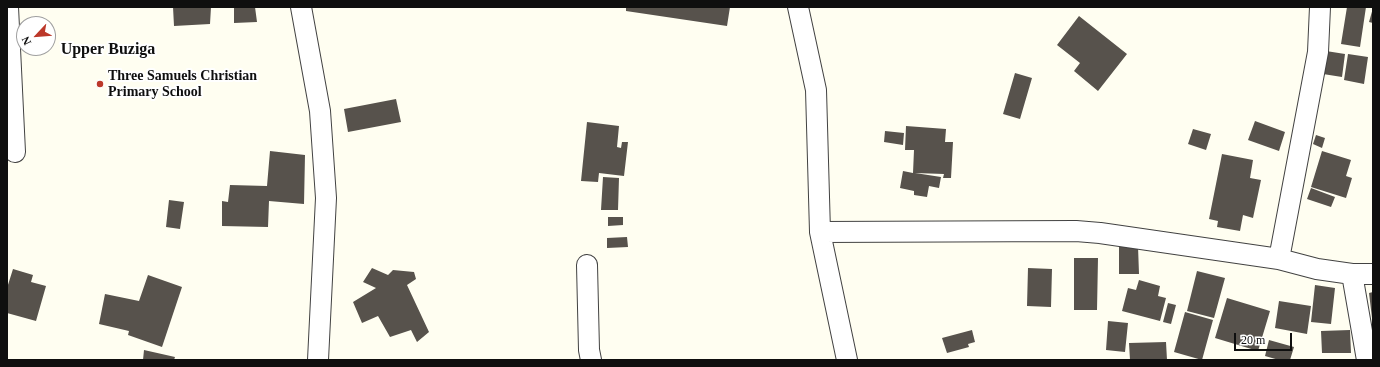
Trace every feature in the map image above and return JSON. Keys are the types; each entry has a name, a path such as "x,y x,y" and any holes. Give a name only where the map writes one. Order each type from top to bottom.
{"street":[{"path":"8,7 16,152"},
{"path":"301,7 320,111 326,198 318,360"},
{"path":"798,7 816,90 820,232 847,360"},
{"path":"1279,258 1318,52 1320,7"},
{"path":"820,232 1076,231 1279,258 1317,269 1352,274 1373,274"},
{"path":"587,265 588,350 591,360"},
{"path":"1352,274 1367,360"}],"building":[{"path":"173,7 211,7 210,24 174,26"},
{"path":"234,7 255,7 257,22 234,23"},
{"path":"626,7 730,7 727,26 626,11"},
{"path":"1347,7 1366,7 1360,47 1341,44"},
{"path":"1373,8 1373,23 1369,22"},
{"path":"1079,16 1127,54 1098,91 1074,71 1080,63 1057,45"},
{"path":"1326,51 1345,54 1342,77 1323,74"},
{"path":"1348,54 1368,57 1364,84 1344,80"},
{"path":"1015,73 1032,78 1020,119 1003,114"},
{"path":"396,99 401,122 348,132 344,109"},
{"path":"1255,121 1285,132 1279,151 1248,140"},
{"path":"587,122 619,126 617,147 621,148 622,142 628,142 624,176 599,173 598,182 581,181"},
{"path":"906,126 946,129 945,142 953,142 951,178 943,178 944,174 915,173 941,177 939,188 929,186 927,197 914,195 914,191 900,188 903,171 913,173 914,150 905,150"},
{"path":"1193,129 1211,134 1206,150 1188,144"},
{"path":"885,131 904,133 903,145 884,142"},
{"path":"1316,135 1325,138 1322,148 1313,144"},
{"path":"270,151 305,155 304,204 269,201 268,227 222,226 222,201 228,202 230,185 267,186"},
{"path":"1322,151 1351,160 1346,176 1352,178 1346,198 1311,187"},
{"path":"1222,154 1253,160 1250,178 1261,180 1253,218 1243,215 1240,231 1217,227 1218,221 1209,219"},
{"path":"603,177 619,178 618,210 601,210"},
{"path":"1311,188 1335,197 1331,207 1307,199"},
{"path":"169,200 184,202 180,229 166,227"},
{"path":"608,217 623,217 623,225 608,226"},
{"path":"627,237 628,247 607,248 607,238"},
{"path":"1119,246 1138,246 1139,274 1119,274"},
{"path":"1074,258 1098,258 1097,310 1074,310"},
{"path":"372,268 388,275 393,270 414,272 416,279 407,285 429,332 417,342 411,330 390,337 378,316 362,323 353,302 376,288 363,282"},
{"path":"1028,268 1052,269 1051,307 1027,306"},
{"path":"13,269 33,275 31,282 46,286 36,321 7,313 7,288"},
{"path":"1197,271 1225,278 1214,318 1187,311"},
{"path":"148,275 182,287 162,347 128,335 129,331 99,324 105,294 139,301"},
{"path":"1139,280 1160,286 1158,296 1166,298 1160,321 1122,311 1128,288 1136,290"},
{"path":"1315,285 1335,288 1331,324 1311,322"},
{"path":"1373,292 1373,318 1372,318 1369,293"},
{"path":"1227,298 1270,311 1258,351 1215,338"},
{"path":"1279,301 1311,306 1307,334 1275,328"},
{"path":"1168,303 1176,305 1171,324 1163,322"},
{"path":"1185,312 1213,320 1202,360 1174,352"},
{"path":"1108,321 1128,323 1125,352 1106,350"},
{"path":"972,330 975,342 968,344 969,347 947,353 942,338"},
{"path":"1350,330 1351,353 1322,353 1321,331"},
{"path":"1269,340 1294,347 1290,360 1279,360 1265,356"},
{"path":"1166,342 1167,360 1130,360 1129,343"},
{"path":"144,350 175,357 174,360 143,360"}],"place":[{"name":"Three Samuels Christian Primary School","path":"100,84"}],"district":[{"name":"Upper Buziga","path":"108,50"}]}
